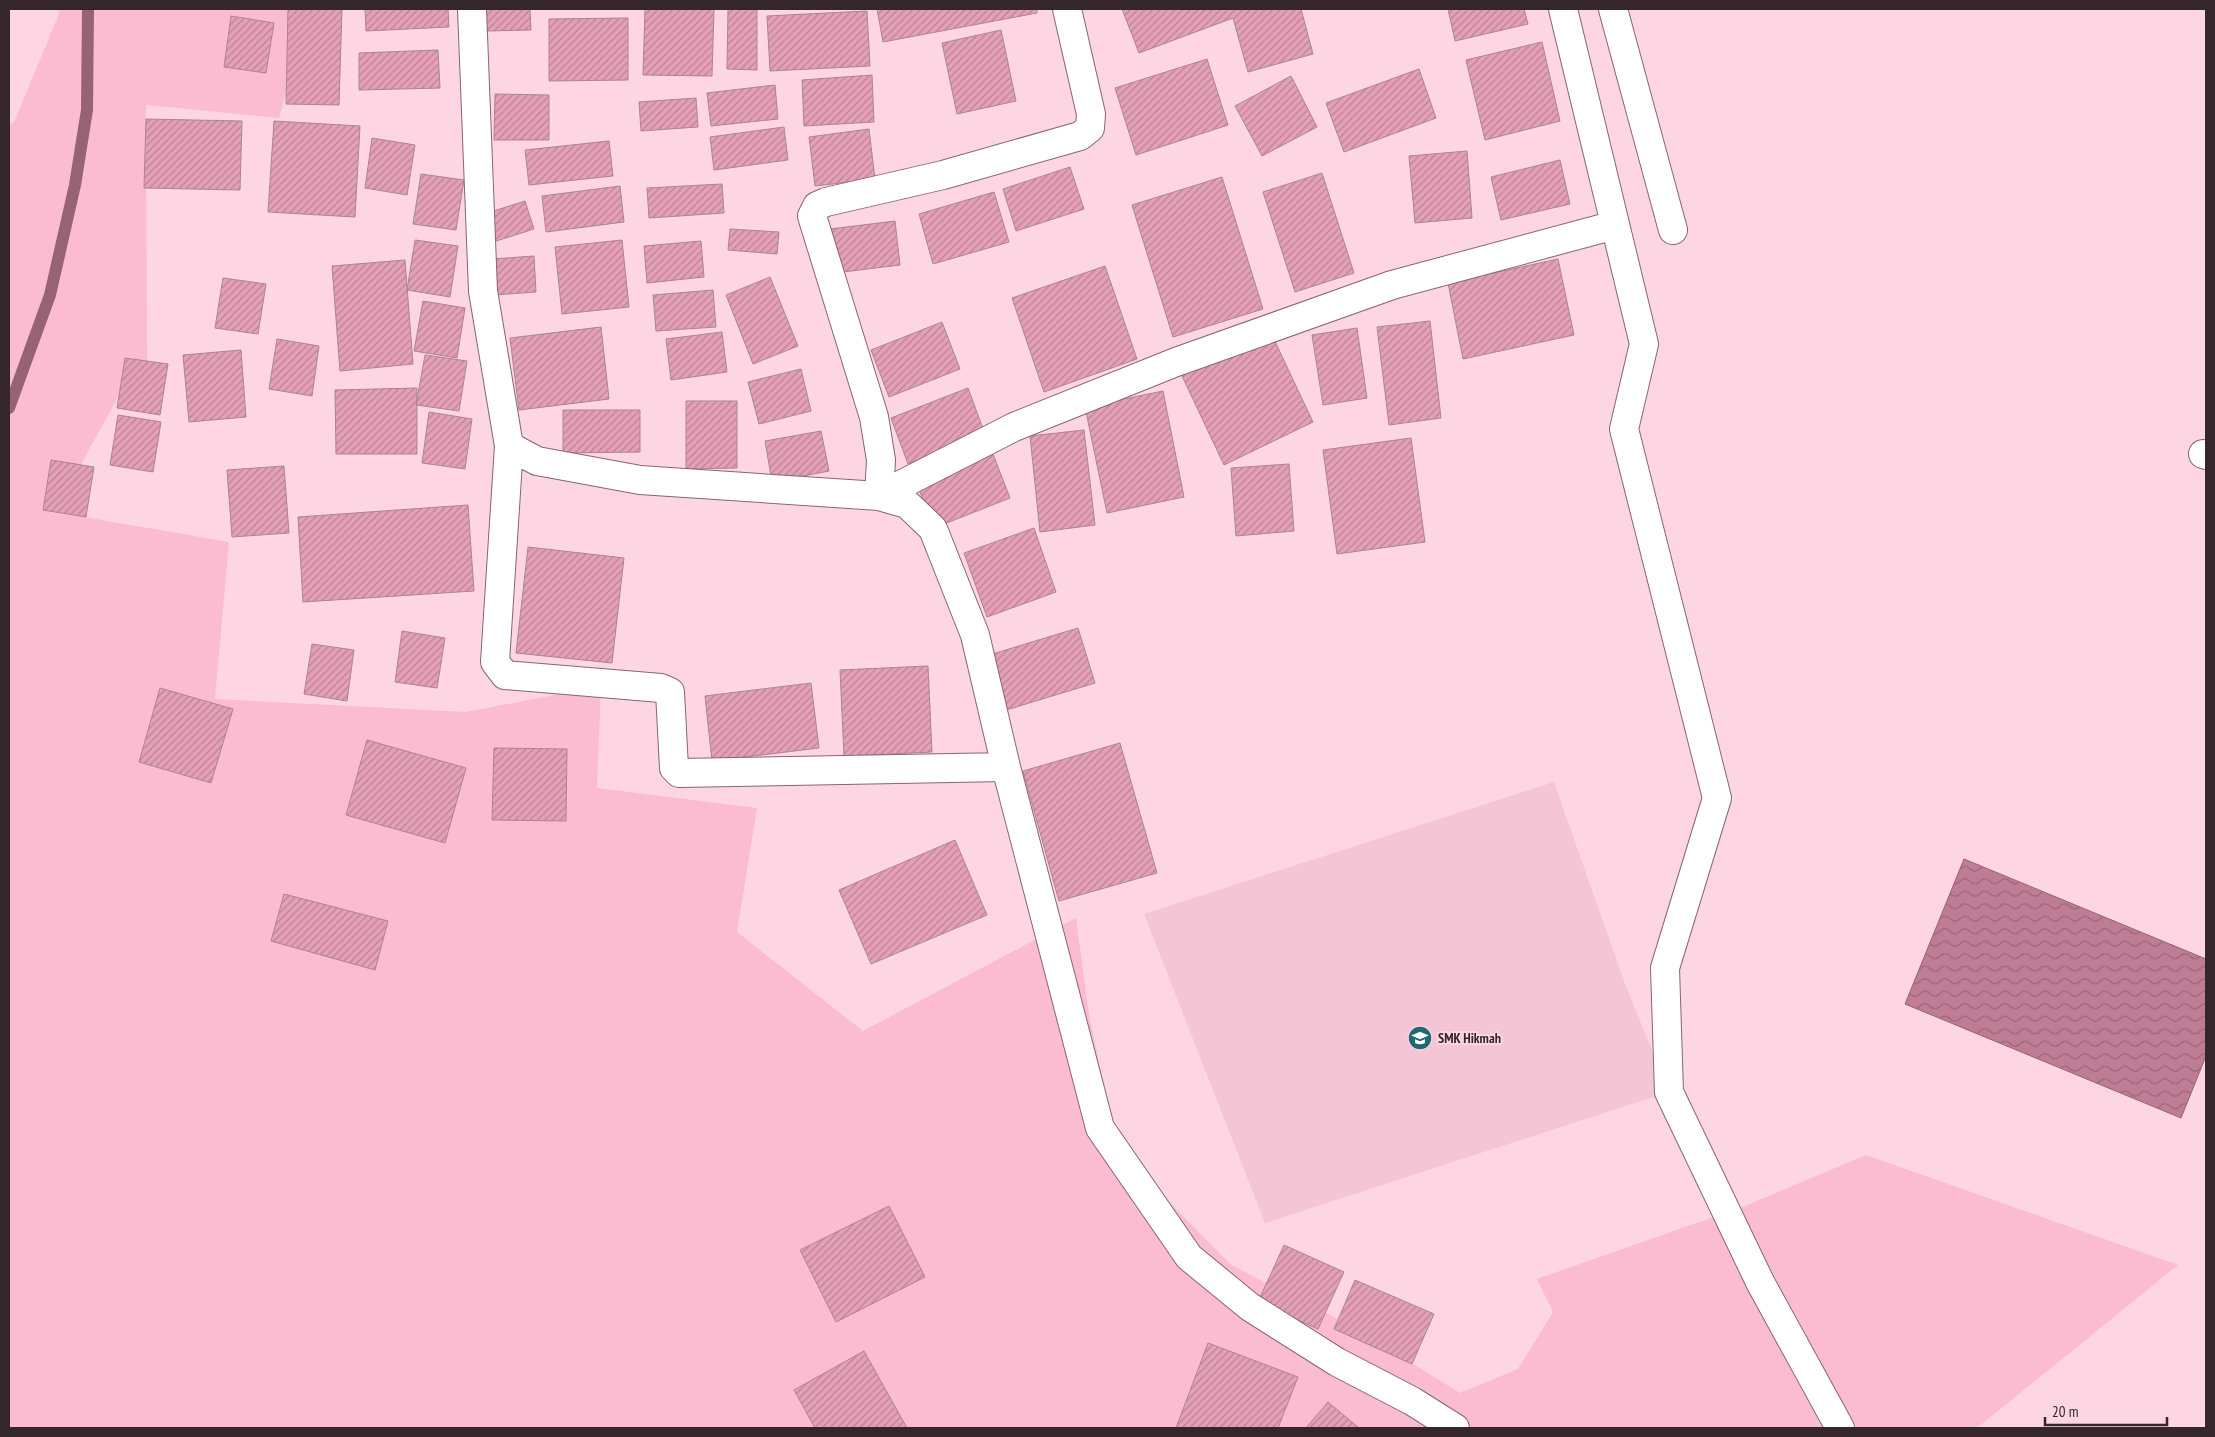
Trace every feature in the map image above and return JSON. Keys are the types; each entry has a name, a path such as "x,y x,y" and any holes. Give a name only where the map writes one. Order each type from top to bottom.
{"street":[{"path":"472,9 483,291 509,446 495,662 505,675 661,688 670,692 674,768 679,773 1006,767"},
{"path":"879,496 881,460 874,416 812,216 817,206 826,202 942,175 1080,136 1090,128 1091,114 1067,9"},
{"path":"1563,9 1644,344 1624,429 1718,798 1665,968 1669,1092 1760,1282 1840,1428"},
{"path":"1613,9 1673,230"},
{"path":"879,496 1014,427 1176,362 1392,285 1615,225"},
{"path":"509,446 537,461 640,480 879,496 907,504 933,529 974,635 1006,767 1100,1128 1189,1258 1250,1307 1337,1362 1412,1401 1455,1428"}],"shaded area":[{"path":"58,9 309,9 279,118 146,105 147,370 118,397 55,512 229,542 215,699 466,712 601,686 597,788 757,808 737,932 863,1031 1076,918 1089,1015 1117,1149 1231,1265 1352,1326 1460,1393 1518,1369 1553,1312 1537,1279 1745,1206 1866,1155 2178,1265 1977,1428 9,1428 9,125 14,122 59,14"},
{"name":"SMK Hikmah","path":"1554,782 1625,984 1669,1092 1265,1223 1144,914"}],"water":[{"path":"1964,859 2206,959 2206,1056 2181,1118 1905,1004"}],"building":[{"path":"288,9 342,9 339,105 286,104"},
{"path":"365,9 448,9 449,27 366,31"},
{"path":"486,9 530,9 531,30 486,31"},
{"path":"645,9 714,9 712,76 643,75"},
{"path":"728,9 757,9 757,70 727,69"},
{"path":"877,9 1037,9 1037,13 883,42"},
{"path":"1122,9 1301,9 1313,54 1248,72 1233,18 1139,53"},
{"path":"1448,9 1524,9 1528,24 1455,41"},
{"path":"867,11 870,66 770,71 767,16"},
{"path":"231,16 274,23 266,73 224,67"},
{"path":"628,18 628,80 549,81 549,19"},
{"path":"1001,30 1016,101 957,114 942,43"},
{"path":"1542,42 1560,121 1485,140 1466,60"},
{"path":"438,50 440,88 359,90 359,53"},
{"path":"1207,59 1228,125 1136,155 1115,88"},
{"path":"1419,69 1436,118 1344,152 1326,103"},
{"path":"872,75 874,122 804,126 802,80"},
{"path":"1291,76 1317,127 1262,156 1235,106"},
{"path":"775,85 778,119 711,126 707,93"},
{"path":"495,94 549,95 549,140 494,140"},
{"path":"696,98 698,127 641,131 639,102"},
{"path":"146,119 242,121 240,190 144,188"},
{"path":"274,121 360,126 355,217 268,212"},
{"path":"784,127 788,160 714,170 710,137"},
{"path":"869,129 875,179 815,186 809,137"},
{"path":"372,138 415,145 407,195 365,188"},
{"path":"609,141 613,176 529,185 525,150"},
{"path":"1467,151 1472,218 1415,223 1409,156"},
{"path":"1560,160 1570,204 1501,220 1491,177"},
{"path":"1070,167 1084,209 1016,231 1003,189"},
{"path":"1322,173 1354,273 1295,292 1263,192"},
{"path":"421,174 464,180 456,230 413,224"},
{"path":"1222,177 1263,309 1173,337 1132,205"},
{"path":"722,184 724,213 649,218 647,188"},
{"path":"620,186 624,222 546,232 542,196"},
{"path":"994,192 1009,242 933,264 919,214"},
{"path":"525,201 534,229 493,242 484,214"},
{"path":"895,221 900,265 835,273 830,229"},
{"path":"730,229 779,232 777,254 728,250"},
{"path":"415,240 458,246 450,297 407,290"},
{"path":"622,240 629,307 562,314 555,247"},
{"path":"701,241 704,277 647,283 644,246"},
{"path":"534,256 536,292 494,295 492,259"},
{"path":"1558,259 1574,335 1463,359 1448,283"},
{"path":"405,260 413,364 340,371 332,266"},
{"path":"1105,266 1137,359 1044,392 1012,298"},
{"path":"770,277 798,346 753,364 726,295"},
{"path":"223,278 266,284 258,334 215,328"},
{"path":"713,290 716,327 656,331 653,295"},
{"path":"423,301 465,308 457,358 414,351"},
{"path":"1430,321 1441,418 1389,425 1377,327"},
{"path":"942,322 960,369 889,397 871,350"},
{"path":"601,327 609,399 519,410 510,338"},
{"path":"1357,328 1367,398 1323,405 1312,335"},
{"path":"722,332 727,372 671,380 666,339"},
{"path":"1271,333 1313,422 1224,465 1182,376"},
{"path":"277,339 319,346 312,396 269,389"},
{"path":"241,350 246,417 189,422 183,355"},
{"path":"425,355 467,361 459,411 416,405"},
{"path":"125,358 168,364 160,415 117,408"},
{"path":"801,369 811,411 759,424 748,382"},
{"path":"417,388 417,454 336,454 335,390"},
{"path":"968,388 985,434 908,464 891,418"},
{"path":"1163,391 1184,497 1107,513 1085,407"},
{"path":"686,401 737,401 737,468 686,469"},
{"path":"563,410 640,410 640,452 563,453"},
{"path":"429,412 472,419 465,469 422,463"},
{"path":"118,415 161,422 153,472 110,465"},
{"path":"1084,430 1095,525 1040,532 1030,436"},
{"path":"821,431 829,471 772,482 765,441"},
{"path":"1411,438 1425,542 1337,554 1323,450"},
{"path":"991,449 1010,498 934,528 915,479"},
{"path":"51,460 94,467 86,517 43,510"},
{"path":"1289,464 1294,531 1236,536 1231,468"},
{"path":"284,466 289,533 232,537 227,470"},
{"path":"468,505 474,591 303,602 298,517"},
{"path":"1034,528 1056,592 987,617 964,553"},
{"path":"528,547 624,558 612,663 516,653"},
{"path":"1078,628 1095,683 1003,711 986,656"},
{"path":"402,631 445,638 437,688 395,682"},
{"path":"312,644 354,650 347,701 304,694"},
{"path":"928,666 932,752 844,756 840,670"},
{"path":"811,683 819,748 712,761 705,696"},
{"path":"160,688 233,709 211,783 139,762"},
{"path":"367,740 466,768 445,843 346,815"},
{"path":"1120,743 1157,873 1059,901 1023,771"},
{"path":"494,748 567,749 566,821 492,820"},
{"path":"955,840 987,915 871,964 839,890"},
{"path":"284,894 388,921 375,970 271,941"},
{"path":"889,1206 925,1277 836,1322 800,1250"},
{"path":"1284,1245 1344,1272 1318,1329 1258,1302"},
{"path":"1355,1280 1434,1314 1412,1364 1334,1329"},
{"path":"1208,1343 1298,1377 1278,1428 1176,1428"},
{"path":"864,1351 907,1428 815,1428 794,1390"},
{"path":"1328,1402 1359,1428 1306,1428"}],"waterway":[{"path":"9,408 50,295 75,185 87,110 88,9"}],"place":[{"name":"SMK Hikmah","path":"1420,1038"}]}
